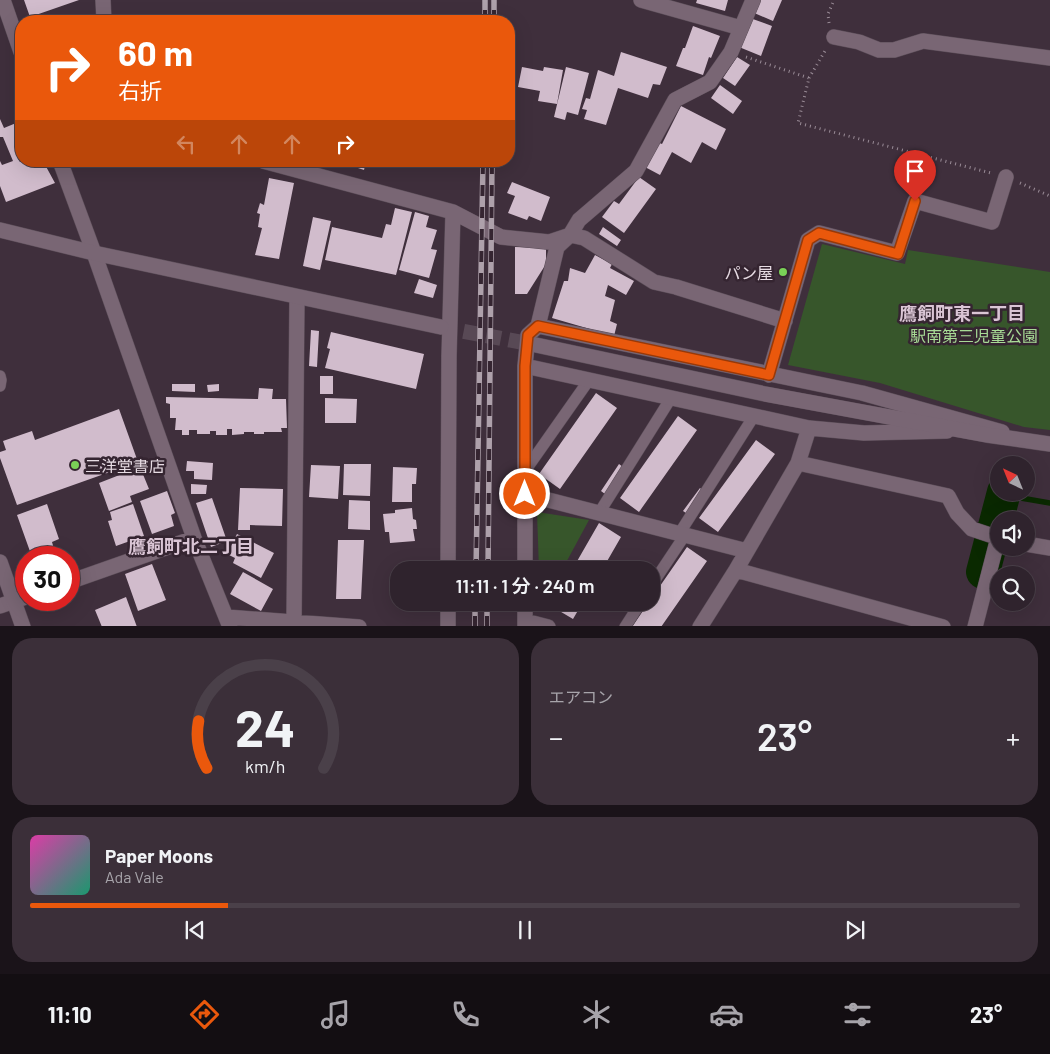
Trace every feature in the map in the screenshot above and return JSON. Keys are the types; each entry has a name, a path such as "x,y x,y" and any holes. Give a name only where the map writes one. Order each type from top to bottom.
{"street":[{"path":"3,0 15,35"},
{"path":"103,0 104,15"},
{"path":"641,0 741,28"},
{"path":"525,561 525,366 528,335 538,326 557,247 570,235 579,220 636,171 675,100 710,82 731,52 753,0"},
{"path":"834,37 859,42 880,50 894,50 923,41 1050,58"},
{"path":"62,167 194,538 228,622 294,622 359,626"},
{"path":"285,167 453,212 501,237 549,242 570,235 584,238 654,282 785,321"},
{"path":"769,375 808,240 819,233 898,254 915,201 992,222 1006,177"},
{"path":"448,561 448,356 453,212"},
{"path":"0,230 94,253 441,327"},
{"path":"294,622 297,297"},
{"path":"538,326 862,393 1044,443"},
{"path":"536,345 765,394 987,435 1044,443"},
{"path":"525,366 809,428 864,434 965,430"},
{"path":"700,626 736,570 798,463 809,428"},
{"path":"798,463 948,496 957,513 972,530 990,536"},
{"path":"525,494 747,551"},
{"path":"80,578 194,538"},
{"path":"1035,546 1050,548"},
{"path":"975,626 993,556"},
{"path":"0,562 23,626"},
{"path":"736,570 943,626"},
{"path":"448,611 448,626"},
{"path":"525,611 525,624 548,626"}],"lane":[{"path":"0,376 2,380 0,386"},
{"path":"525,472 589,380"},
{"path":"599,513 671,398"},
{"path":"660,571 754,416"},
{"path":"625,626 635,611"}],"path":[{"path":"731,52 808,78 798,123 1006,177 1050,196"}],"green space":[{"name":"駅南第三児童公園","path":"822,244 905,264 908,250 1050,272 1050,430 1024,427 880,383 788,365"},
{"path":"537,512 589,520 567,561 539,561"}],"building":[{"path":"24,0 79,0 36,15 29,15"},
{"path":"697,0 728,0 725,11 696,3"},
{"path":"757,0 782,0 773,21 752,12"},
{"path":"750,18 772,26 761,56 739,47"},
{"path":"693,26 720,36 711,58 709,57 703,75 676,66"},
{"path":"621,52 667,67 660,85 653,84 648,98 618,88 606,125 584,119 587,110 582,109 586,98 590,99 598,70 614,76"},
{"path":"737,57 750,65 735,86 723,78"},
{"path":"522,67 543,71 544,67 563,70 557,104 538,101 540,91 518,87"},
{"path":"566,67 589,73 578,115 567,112 565,120 554,117"},
{"path":"720,85 742,101 733,114 711,98"},
{"path":"681,106 726,129 716,150 702,142 691,163 672,152 660,175 645,167 657,142 662,144"},
{"path":"0,119 4,128 15,123 15,167 46,167 55,183 6,202 0,186 0,161 2,165 13,161 3,137 0,137"},
{"path":"639,177 656,189 624,233 602,217 614,201 619,204"},
{"path":"269,178 294,183 279,259 255,255 262,228 258,227 260,214 257,213 260,203 264,205"},
{"path":"512,182 550,197 541,221 529,216 527,220 508,213 515,196 507,193"},
{"path":"395,208 412,212 396,275 325,260 332,227 382,238 386,224 391,225"},
{"path":"415,212 429,216 426,227 437,230 431,249 437,250 429,278 399,270"},
{"path":"313,217 331,221 320,270 303,266"},
{"path":"603,227 621,240 617,246 599,234"},
{"path":"515,247 546,248 546,264 527,294 515,294"},
{"path":"595,255 612,264 610,268 634,281 626,295 608,285 605,296 615,300 610,321 617,324 614,336 552,318 564,281 568,281 570,268 585,273"},
{"path":"419,279 437,285 433,298 414,293"},
{"path":"311,330 319,331 317,367 309,366"},
{"path":"331,332 424,354 416,389 325,368 330,349 327,348"},
{"path":"320,376 333,376 333,394 320,394"},
{"path":"172,384 195,384 195,392 172,391"},
{"path":"219,384 219,391 208,392 207,385"},
{"path":"259,388 273,389 272,399 286,399 287,428 281,428 282,432 254,434 254,432 244,432 244,434 232,435 232,429 227,429 227,435 216,435 216,431 210,431 210,434 197,434 197,430 189,430 189,435 182,435 182,430 175,430 176,418 170,418 170,404 166,403 166,397 258,399"},
{"path":"596,393 617,408 560,489 539,474"},
{"path":"325,398 357,399 356,423 325,423"},
{"path":"119,409 138,462 17,505 0,458 0,452 6,450 3,441 32,431 35,440"},
{"path":"678,416 697,430 639,512 620,498"},
{"path":"756,440 775,454 718,532 699,518"},
{"path":"187,461 213,463 212,480 194,479 194,471 186,471"},
{"path":"344,464 371,464 370,496 343,495"},
{"path":"619,464 623,467 605,494 601,491"},
{"path":"311,465 340,466 338,499 309,497"},
{"path":"140,467 149,489 130,496 132,502 109,511 99,483"},
{"path":"393,467 417,468 416,484 412,484 412,502 392,502"},
{"path":"191,484 207,485 206,494 191,494"},
{"path":"240,488 283,489 282,526 250,525 250,530 238,530"},
{"path":"700,488 703,491 686,513 683,511"},
{"path":"167,491 175,513 171,515 174,526 152,534 140,501"},
{"path":"212,498 227,541 211,547 196,503"},
{"path":"349,500 370,501 370,530 348,529"},
{"path":"47,504 59,539 52,542 53,546 28,546 17,515"},
{"path":"133,504 144,536 116,546 108,521 112,520 110,512"},
{"path":"412,508 413,519 416,520 417,529 413,529 415,541 390,543 389,532 385,532 383,514"},
{"path":"599,523 621,537 607,561 577,561"},
{"path":"237,534 274,553 261,578 233,563 235,558 227,554"},
{"path":"338,540 364,540 361,599 336,599"},
{"path":"687,547 707,561 662,626 633,626 643,611 660,611 660,586"},
{"path":"152,564 166,600 138,611 125,574"},
{"path":"243,572 273,589 261,611 230,594"},
{"path":"126,597 137,626 102,626 95,610"},
{"path":"559,611 578,611 573,619"}],"waterway":[{"path":"1035,500 1050,503"},
{"path":"983,572 1002,501"}],"tunnel":[{"path":"441,327 536,345"}],"railway":[{"path":"485,0 485,15"},
{"path":"494,0 494,15"},
{"path":"476,561 483,167"},
{"path":"488,561 492,167"},
{"path":"475,611 475,626"},
{"path":"487,611 487,626"}],"place":[{"name":"パン屋","path":"783,272"},
{"name":"三洋堂書店","path":"75,465"}],"district":[{"name":"鷹飼町東一丁目","path":"962,313"},
{"name":"鷹飼町北二丁目","path":"191,546"}],"route":[{"path":"525,494 525,366 528,335 538,326 769,375 808,240 819,233 898,254 915,201"}]}
